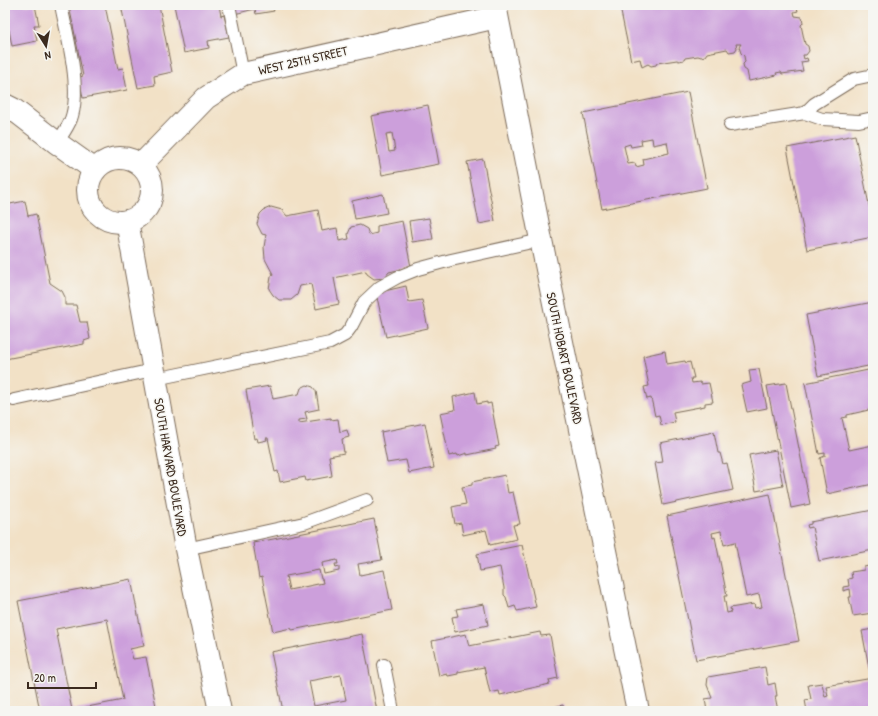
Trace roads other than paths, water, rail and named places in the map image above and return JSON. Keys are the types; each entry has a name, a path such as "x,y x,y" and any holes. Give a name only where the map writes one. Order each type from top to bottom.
{"street":[{"name":"WEST 25TH STREET","path":"141,165 206,98 243,74 496,11"},
{"name":"SOUTH HOBART BOULEVARD","path":"496,11 541,240 638,711"},
{"path":"5,105 13,109 95,170"},
{"path":"122,158 132,160 141,165 148,173 152,182 153,192 150,203 144,212 137,218 127,222 107,220 93,207 89,198 88,188 90,178 95,170 103,163 112,159 122,158"},
{"name":"SOUTH HARVARD BOULEVARD","path":"127,222 186,549 220,711"}],"lane":[{"path":"58,143 71,118 75,95 73,66 61,5"},
{"path":"229,5 243,74"},
{"path":"805,113 814,104 854,79 873,75"},
{"path":"730,126 805,113 822,119 858,121 873,118"},
{"path":"14,400 330,343 345,335 351,327 364,302 380,287 398,277 418,269 451,260 541,240"},
{"path":"186,549 304,523 367,500"},
{"path":"384,665 393,711"}]}
